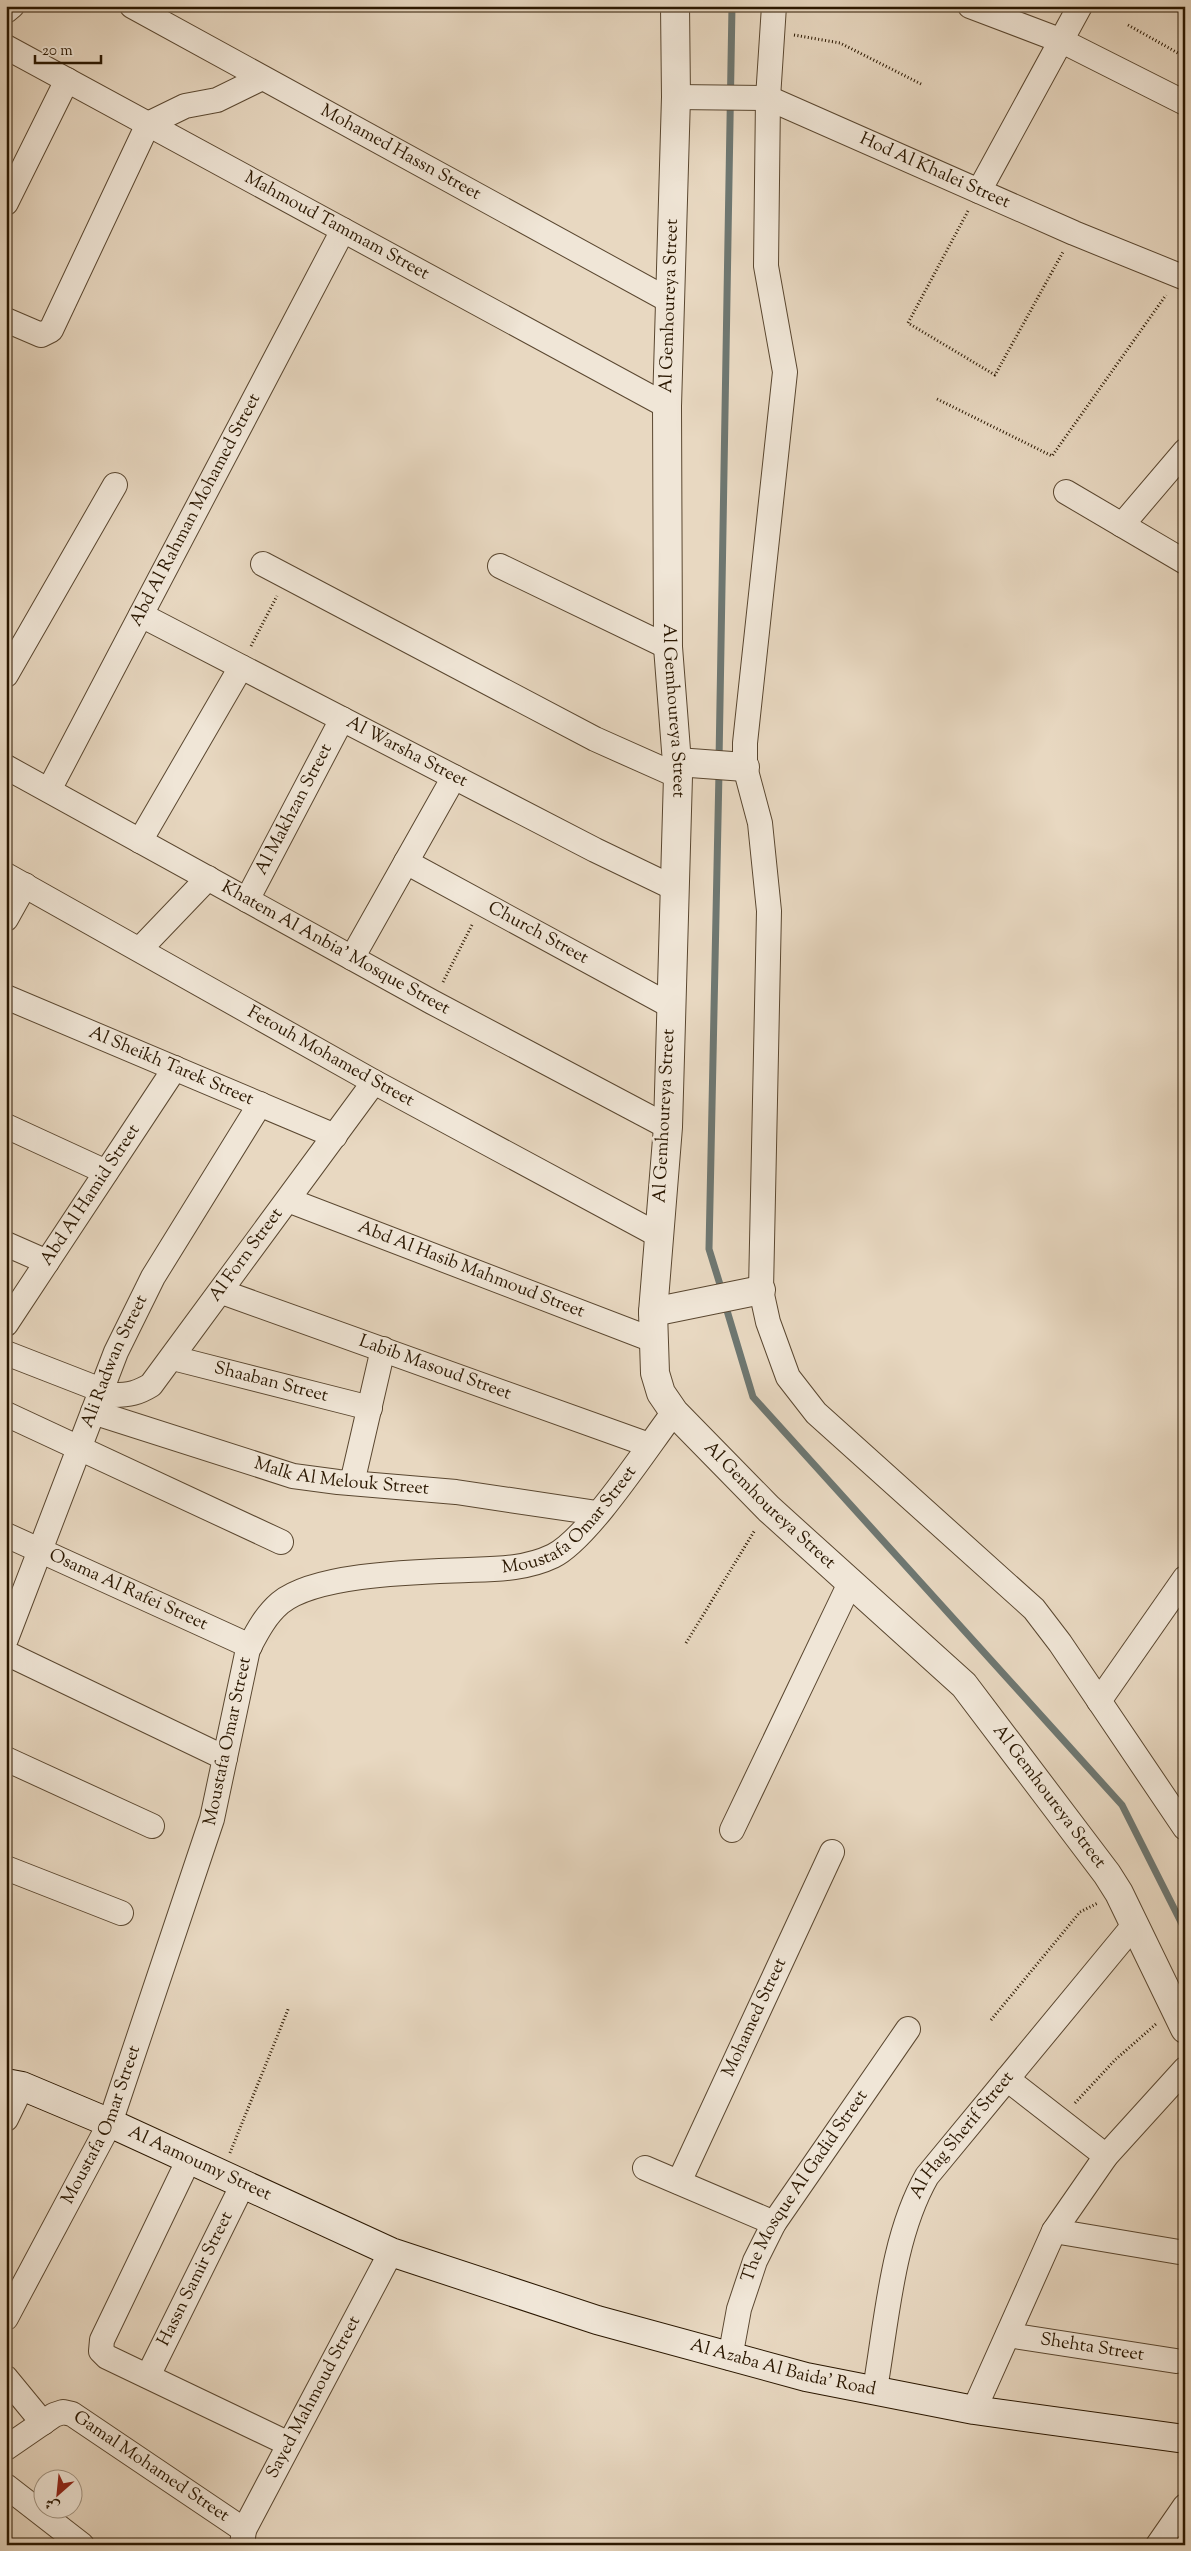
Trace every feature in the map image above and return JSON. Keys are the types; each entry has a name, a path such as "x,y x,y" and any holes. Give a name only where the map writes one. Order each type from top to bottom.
{"street":[{"path":"6,11 12,6"},
{"name":"Mohamed Hassn Street","path":"132,6 670,301"},
{"name":"Al Gemhoureya Street","path":"676,6 676,97 667,406 668,647 683,767 674,888 668,1126 653,1312 655,1373 661,1393 674,1412 769,1509 964,1685 1119,1893 1180,2018"},
{"path":"774,6 772,32 757,98 766,266 785,372 745,743 738,767 760,823 769,911 750,1292 768,1322 788,1377 816,1413 1034,1610 1060,1643 1185,1828"},
{"path":"970,6 1062,41 1185,103"},
{"path":"978,191 1080,6"},
{"name":"Mahmoud Tammam Street","path":"6,47 667,406"},
{"path":"6,320 41,335 51,330 148,124 163,115 185,106 217,100 262,78"},
{"path":"6,203 14,168 67,80"},
{"name":"Hod Al Khalei Street","path":"676,97 757,98 1074,233 1183,274"},
{"name":"Abd Al Rahman Mohamed Street","path":"49,790 343,230"},
{"path":"1122,525 1185,451"},
{"path":"6,675 114,485"},
{"path":"1066,492 1122,525 1182,556"},
{"path":"263,564 595,739 683,767 738,767"},
{"path":"500,566 668,647"},
{"name":"Al Warsha Street","path":"141,615 674,888"},
{"path":"140,841 240,666"},
{"name":"Al Makhzan Street","path":"247,900 342,719"},
{"name":"Khatem Al Anbia' Mosque Street","path":"6,767 432,1002 668,1126"},
{"path":"352,958 454,777"},
{"name":"Church Street","path":"406,862 671,1006"},
{"path":"140,950 208,878"},
{"path":"6,919 16,880"},
{"name":"Fetouh Mohamed Street","path":"16,880 374,1082 658,1235"},
{"name":"Al Sheikh Tarek Street","path":"6,996 336,1136"},
{"name":"Abd Al Hamid Street","path":"6,1324 175,1068"},
{"name":"Al Forn Street","path":"6,1353 114,1395 140,1392 151,1385 222,1292 374,1082"},
{"name":"Ali Radwan Street","path":"6,1639 116,1352 153,1277 260,1104"},
{"path":"6,1126 106,1172"},
{"name":"Abd Al Hasib Mahmoud Street","path":"288,1200 653,1340"},
{"path":"6,1244 47,1262"},
{"name":"Labib Masoud Street","path":"222,1292 649,1446"},
{"path":"653,1312 750,1292"},
{"path":"352,1483 383,1350"},
{"name":"Shaaban Street","path":"173,1358 370,1408"},
{"name":"Malk Al Melouk Street","path":"93,1412 293,1476 456,1492 597,1513"},
{"name":"Moustafa Omar Street","path":"6,2318 110,2123 212,1819 250,1646 261,1624 280,1603 305,1589 366,1576 514,1569 554,1556 582,1532 674,1412"},
{"path":"6,1414 78,1450 281,1542"},
{"name":"Osama Al Rafei Street","path":"6,1535 250,1646"},
{"path":"1099,1702 1185,1578"},
{"path":"732,1830 850,1581"},
{"path":"6,1653 225,1758"},
{"path":"6,1759 152,1826"},
{"name":"Mohamed Street","path":"679,2182 832,1852"},
{"path":"6,1868 121,1913"},
{"name":"Al Hag Sherif Street","path":"875,2389 899,2249 914,2199 927,2176 1135,1924"},
{"name":"The Mosque Al Gadid Street","path":"730,2358 739,2308 755,2261 774,2222 908,2028"},
{"path":"974,2410 1054,2231 1106,2156 1185,2070"},
{"path":"1007,2079 1058,2121 1106,2156"},
{"path":"6,2119 14,2084"},
{"name":"Al Aamoumy Street","path":"14,2084 110,2123 391,2252"},
{"path":"189,2159 101,2343 101,2351 106,2357 289,2444"},
{"path":"645,2168 774,2222"},
{"name":"Hassn Samir Street","path":"148,2376 233,2179"},
{"path":"1054,2231 1185,2253"},
{"name":"Al Azaba Al Baida' Road","path":"391,2252 597,2320 730,2358 806,2377 875,2389 974,2410 1185,2439"},
{"name":"Sayed Mahmoud Street","path":"243,2537 289,2444 391,2252"},
{"name":"Shehta Street","path":"1008,2335 1176,2361"},
{"path":"6,2378 43,2424"},
{"name":"Gamal Mohamed Street","path":"6,2448 58,2412 72,2414 243,2537"},
{"path":"6,2486 82,2545"},
{"path":"1158,2545 1185,2506"}],"path":[{"path":"1128,25 1185,57"},
{"path":"772,32 840,43 923,85"},
{"path":"978,191 908,323 995,375 1074,233"},
{"path":"937,399 1052,456 1183,274"},
{"path":"240,666 287,577"},
{"path":"432,1002 482,905"},
{"path":"686,1643 769,1509"},
{"path":"991,2020 1080,1912 1119,1893"},
{"path":"233,2179 289,2007"},
{"path":"1058,2121 1115,2060 1180,2018"}],"waterway":[{"path":"719,761 732,6"},
{"path":"719,772 709,1249 722,1291"},
{"path":"725,1304 753,1397 1122,1805 1185,1930"}]}
